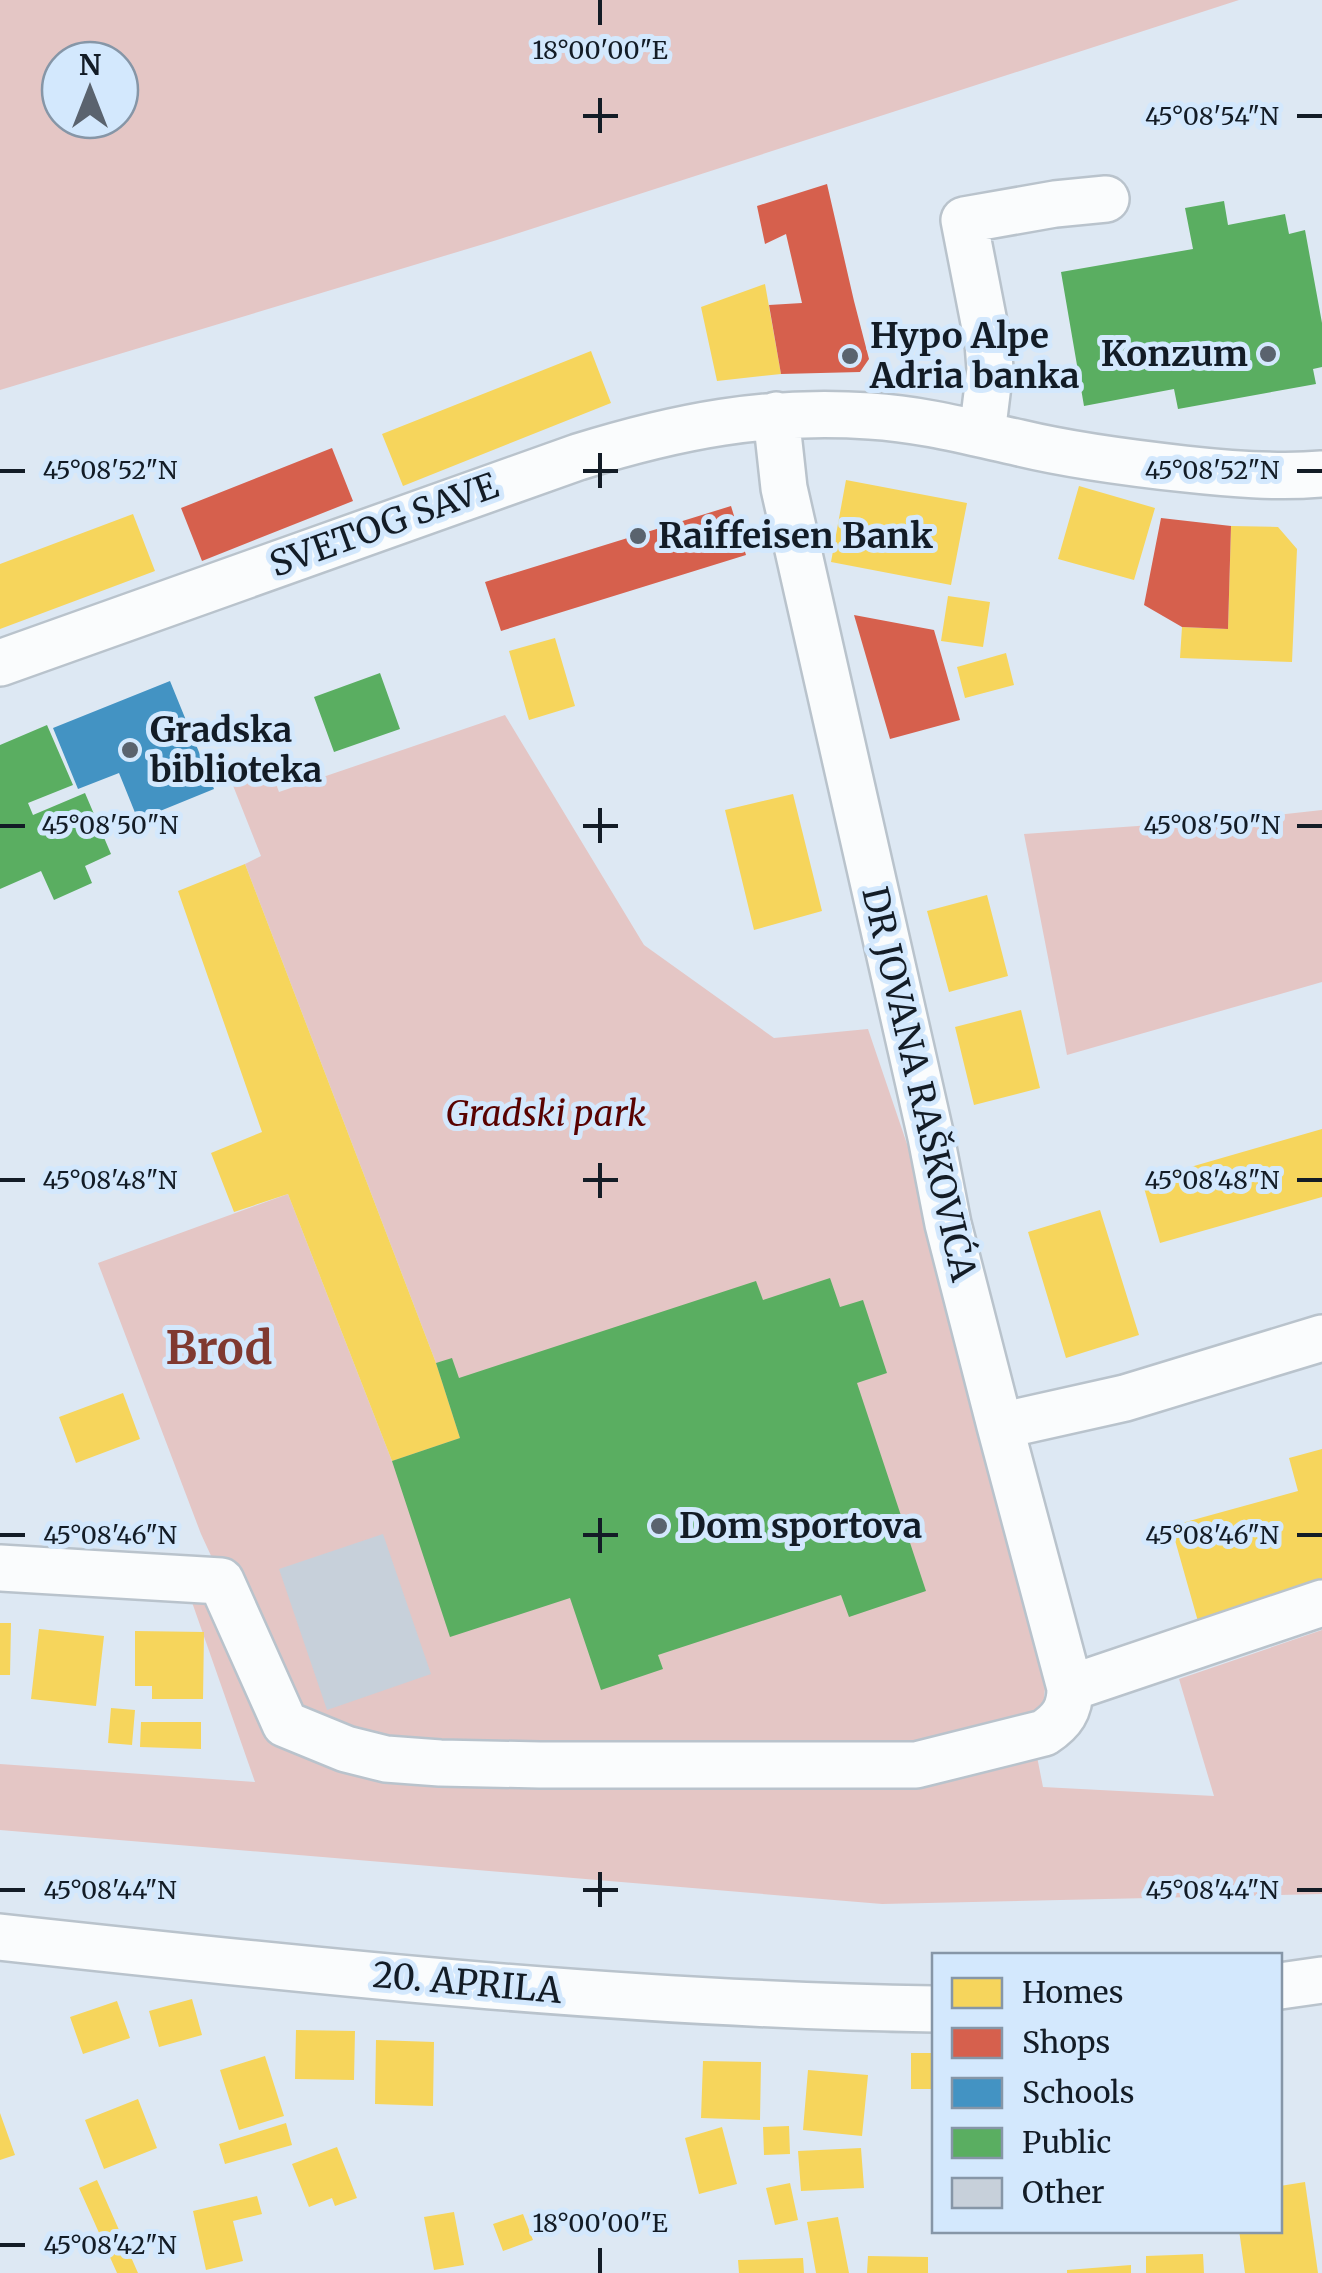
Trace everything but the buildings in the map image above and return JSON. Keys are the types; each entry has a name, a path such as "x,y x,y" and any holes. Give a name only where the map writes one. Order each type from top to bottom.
{"street":[{"path":"982,434 990,369 988,344 964,220 1106,198"},
{"name":"SVETOG SAVE","path":"0,662 578,456 694,426 776,415 870,416 926,423 1133,464 1230,474 1322,474"},
{"name":"DR JOVANA RAŠKOVIĆA","path":"776,415 784,488 948,1224 1070,1688"},
{"path":"1000,1426 1125,1398 1322,1338"},
{"path":"0,1568 221,1581 285,1724 346,1749 386,1759 440,1763 916,1765 1044,1732 1066,1714 1070,1688 1322,1604"},
{"name":"20. APRILA","path":"0,1937 629,1997 932,2009"},
{"path":"1282,1986 1322,1980"}],"green space":[{"path":"0,0 1239,0 497,240 0,390"},
{"name":"Gradski park","path":"505,715 644,945 774,1038 868,1029 908,1147 1046,1680 1043,1706 1030,1721 1043,1787 1214,1796 1179,1679 1322,1630 1322,1894 882,1904 0,1830 0,1764 255,1782 180,1568 213,1560 98,1263 288,1194 392,1461 436,1363 245,864 261,856 230,778 268,762 279,792"},
{"path":"1322,810 1322,982 1067,1055 1024,834"}],"place":[{"name":"Konzum","path":"1268,354"},
{"name":"Hypo Alpe Adria banka","path":"850,356"},
{"name":"Raiffeisen Bank","path":"638,536"},
{"name":"Gradska biblioteka","path":"130,750"},
{"name":"Dom sportova","path":"659,1526"}],"district":[{"name":"Brod","path":"219,1348"}]}
